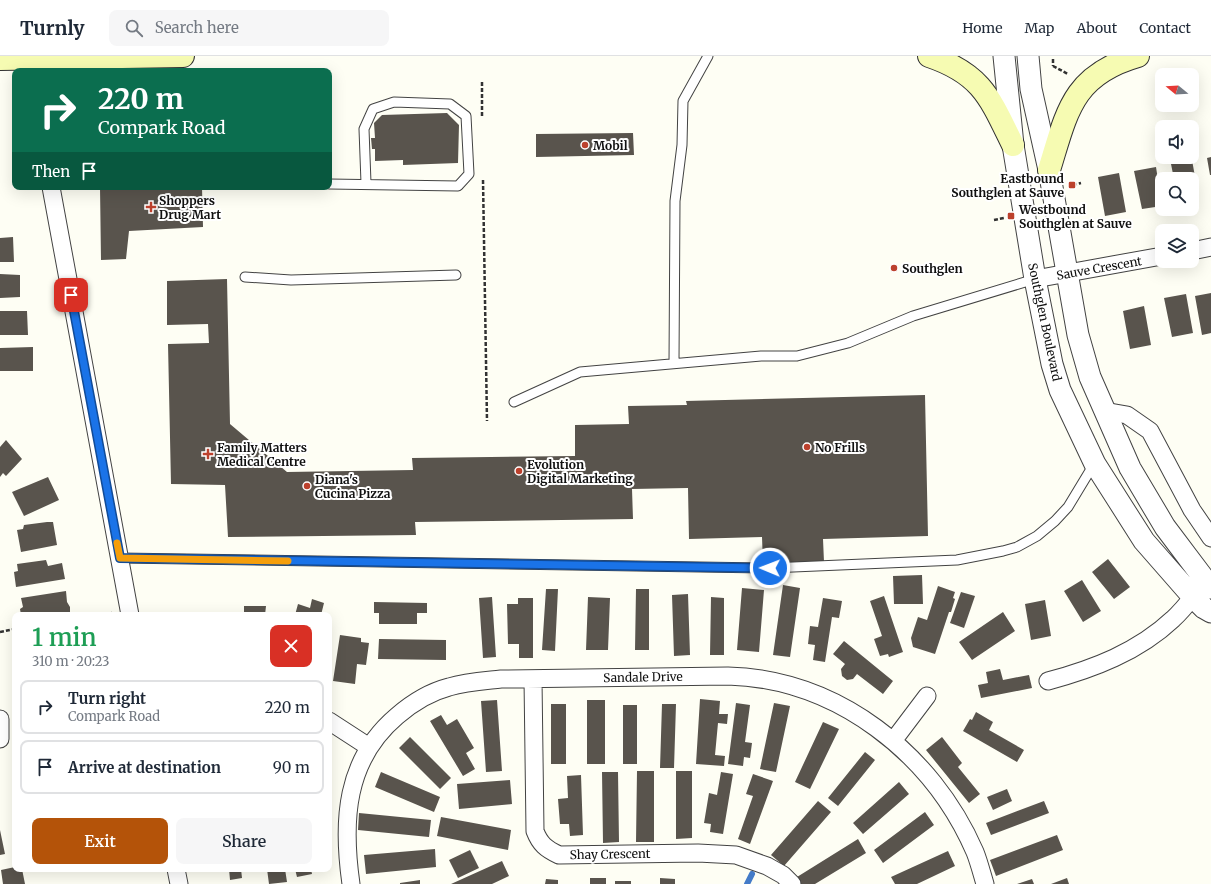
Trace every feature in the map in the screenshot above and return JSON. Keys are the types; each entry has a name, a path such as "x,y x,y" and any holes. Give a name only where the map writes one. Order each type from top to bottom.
{"main road":[{"path":"0,59 29,62 182,56"},
{"path":"929,56 961,70 980,85 997,112 1013,145"},
{"path":"1049,170 1067,112 1084,85 1119,62 1138,56"}],"street":[{"name":"Southglen Boulevard","path":"1004,56 1013,145 1035,279 1052,364 1060,390 1095,464 1144,541 1203,589"},
{"name":"Southglen Boulevard","path":"1028,56 1031,89 1049,170 1078,335 1090,377 1130,468 1203,589 1204,608 1211,612"},
{"path":"52,190 129,612"},
{"path":"1199,250 1211,247"},
{"name":"Sauve Crescent","path":"1035,279 1155,257"},
{"path":"1104,411 1127,414 1150,431 1192,510 1211,538"},
{"path":"1048,681 1092,668 1130,650 1170,622 1203,589"},
{"name":"Sandale Drive","path":"351,884 346,842 349,800 355,776 362,759 387,724 406,708 425,697 449,687 472,682 533,679 749,676 801,688 825,697 856,714 893,741 911,759 943,796 975,853 985,884"},
{"name":"Shay Crescent","path":"533,679 535,831 539,843 547,850 559,855 698,853 736,855 767,866 783,875 792,884"},
{"path":"893,741 928,696"},
{"path":"0,719 0,739"},
{"path":"332,723 369,748"},
{"path":"177,872 179,884"}],"lane":[{"path":"674,363 675,202 682,145 683,101 708,56"},
{"path":"332,184 366,183 458,186 469,174 466,116 450,104 394,102 373,109 364,129 366,183"},
{"path":"245,277 291,280 456,275"},
{"path":"514,402 580,372 761,356 797,356 848,343 913,316 1035,279"},
{"path":"120,558 770,568 957,560 1010,549 1037,536 1055,521 1068,507 1095,464"}],"path":[{"path":"1053,66 1070,75"},
{"path":"482,82 482,122"},
{"path":"483,178 487,421"},
{"path":"1072,185 1081,182"},
{"path":"0,632 12,630"}],"building":[{"path":"447,113 459,125 458,163 403,165 403,160 375,161 375,149 372,149 371,138 375,138 374,123 382,115"},
{"name":"Mobil","path":"633,133 634,155 536,157 536,134"},
{"path":"1211,157 1211,175 1210,175 1207,158"},
{"path":"1171,164 1193,164 1194,172 1173,172"},
{"path":"1156,167 1155,207 1142,209 1134,171"},
{"path":"1119,173 1126,212 1105,216 1098,177"},
{"name":"Shoppers Drug Mart","path":"100,190 202,190 203,227 129,231 126,259 101,260"},
{"path":"13,237 14,262 0,262 0,238"},
{"path":"0,274 20,275 20,297 0,298"},
{"path":"227,279 230,424 287,472 413,470 412,458 575,456 575,425 629,424 628,406 687,405 686,401 925,395 928,536 823,539 824,562 763,564 762,537 689,539 688,488 632,489 633,519 415,522 416,535 228,537 225,485 171,484 168,344 209,343 208,324 167,325 167,281"},
{"path":"1211,293 1211,333 1202,335 1195,296"},
{"path":"1186,294 1193,333 1172,337 1164,298"},
{"path":"1144,306 1151,345 1130,349 1123,311"},
{"path":"0,311 27,311 28,335 0,335"},
{"path":"33,347 33,371 0,371 0,348"},
{"path":"6,440 22,459 6,476 3,473 0,477 0,447"},
{"path":"48,477 59,500 24,516 12,492"},
{"path":"53,522 57,545 21,552 17,530 23,529 24,525"},
{"path":"1108,559 1130,587 1114,599 1092,572"},
{"path":"46,560 48,566 62,563 65,579 16,587 14,572 18,571 17,564"},
{"path":"922,575 923,604 894,604 893,576"},
{"path":"1082,580 1101,611 1083,622 1064,591"},
{"path":"783,585 800,588 790,657 773,655"},
{"path":"938,586 955,592 953,598 955,599 935,654 913,647 911,638 918,617 927,620"},
{"path":"742,588 764,590 759,652 737,650"},
{"path":"546,589 558,589 555,651 542,650"},
{"path":"636,589 649,589 649,650 635,650"},
{"path":"66,591 70,612 20,612 20,609 23,607 21,598"},
{"path":"961,592 975,596 964,628 950,623"},
{"path":"688,594 690,655 674,656 672,595"},
{"path":"884,596 903,652 889,657 888,654 880,656 874,639 882,636 870,601"},
{"path":"492,597 496,657 483,658 479,598"},
{"path":"588,597 610,598 608,650 586,650"},
{"path":"711,597 724,598 724,655 710,655"},
{"path":"518,598 533,598 533,658 519,658 519,644 508,644 507,604 518,604"},
{"path":"823,598 842,601 839,618 832,617 825,662 813,660 815,645 808,644 810,626 818,627"},
{"path":"312,599 324,603 322,612 296,612 298,604 310,608"},
{"path":"1045,600 1051,636 1031,640 1025,604"},
{"path":"374,602 427,603 427,613 417,613 417,624 379,624 379,613 374,613"},
{"path":"244,606 266,606 265,612 244,612"},
{"path":"1003,612 1015,631 972,660 959,642"},
{"path":"340,635 361,638 361,642 369,643 366,665 357,664 355,684 333,681"},
{"path":"379,639 446,640 446,660 378,659"},
{"path":"844,641 893,681 883,694 857,674 853,679 847,680 842,676 841,669 845,664 833,654"},
{"path":"1000,669 1003,680 1029,675 1032,688 981,698 978,685 988,683 986,672"},
{"path":"700,699 720,701 719,714 728,714 727,724 718,723 715,755 725,756 724,766 696,764"},
{"path":"497,700 502,771 486,772 481,701"},
{"path":"587,700 605,700 605,764 587,764"},
{"path":"736,703 750,705 745,742 752,743 750,758 744,757 743,766 728,764"},
{"path":"774,703 790,706 776,772 760,769"},
{"path":"551,704 566,704 566,764 551,764"},
{"path":"662,704 676,704 674,768 660,768"},
{"path":"623,705 637,705 637,764 623,764"},
{"path":"976,712 993,722 989,730 1024,750 1017,762 963,731 970,719 972,720"},
{"path":"441,715 447,725 457,719 474,748 466,753 475,769 463,776 430,721"},
{"path":"823,722 839,729 810,789 795,782"},
{"path":"410,737 451,778 440,789 399,748"},
{"path":"942,737 962,763 958,767 980,794 969,803 926,750"},
{"path":"865,752 875,760 838,806 828,798"},
{"path":"637,771 654,771 654,842 636,842"},
{"path":"676,771 692,771 692,838 676,839"},
{"path":"381,772 440,797 434,812 375,787"},
{"path":"602,772 618,772 619,842 603,843"},
{"path":"721,772 733,774 723,834 710,832 711,824 704,823 709,793 717,795"},
{"path":"753,774 773,781 750,844 738,839 753,796 746,794"},
{"path":"581,775 583,835 570,836 569,824 560,824 558,799 568,798 567,776"},
{"path":"510,780 512,804 459,809 457,784"},
{"path":"899,782 909,794 863,834 853,823"},
{"path":"1007,789 1012,801 993,810 987,797"},
{"path":"818,801 831,812 784,866 771,855"},
{"path":"1044,801 1049,813 991,835 986,823"},
{"path":"925,812 934,825 883,863 874,850"},
{"path":"359,813 431,820 429,837 358,830"},
{"path":"441,817 511,830 508,850 437,836"},
{"path":"0,830 5,854 0,855"},
{"path":"1057,835 1063,850 996,876 990,860"},
{"path":"858,839 866,853 815,884 801,884 797,877"},
{"path":"435,849 436,867 366,874 364,855"},
{"path":"470,850 479,868 458,878 449,860"},
{"path":"948,851 955,866 917,884 895,884 891,877"},
{"path":"502,861 509,876 492,884 451,884"},
{"path":"12,868 12,872 23,872 25,884 3,884 1,870"},
{"path":"229,872 241,872 242,878 230,880"},
{"path":"267,872 285,872 287,882 269,884"},
{"path":"296,872 312,872 312,874 297,877"},
{"path":"590,878 606,878 606,884 590,884"},
{"path":"660,878 675,879 675,884 660,884"},
{"path":"1067,878 1069,884 1051,884"},
{"path":"546,879 558,880 558,884 545,884"},
{"path":"1032,879 1034,884 1017,884"},
{"path":"420,880 420,884 400,884 400,883"},
{"path":"615,881 631,881 631,884 615,884"}],"waterway":[{"path":"747,884 752,874"}],"slow traffic":[{"path":"117,543 120,558 288,561"}],"place":[{"name":"Mobil","path":"585,145"},
{"name":"Eastbound Southglen at Sauve","path":"1072,185"},
{"name":"Shoppers Drug Mart","path":"151,207"},
{"name":"Westbound Southglen at Sauve","path":"1011,216"},
{"name":"Southglen","path":"894,268"},
{"name":"No Frills","path":"807,447"},
{"name":"Family Matters Medical Centre","path":"208,454"},
{"name":"Evolution Digital Marketing","path":"519,471"},
{"name":"Diana's Cucina Pizza","path":"307,486"}],"route":[{"path":"71,295 120,558 770,568"}]}
